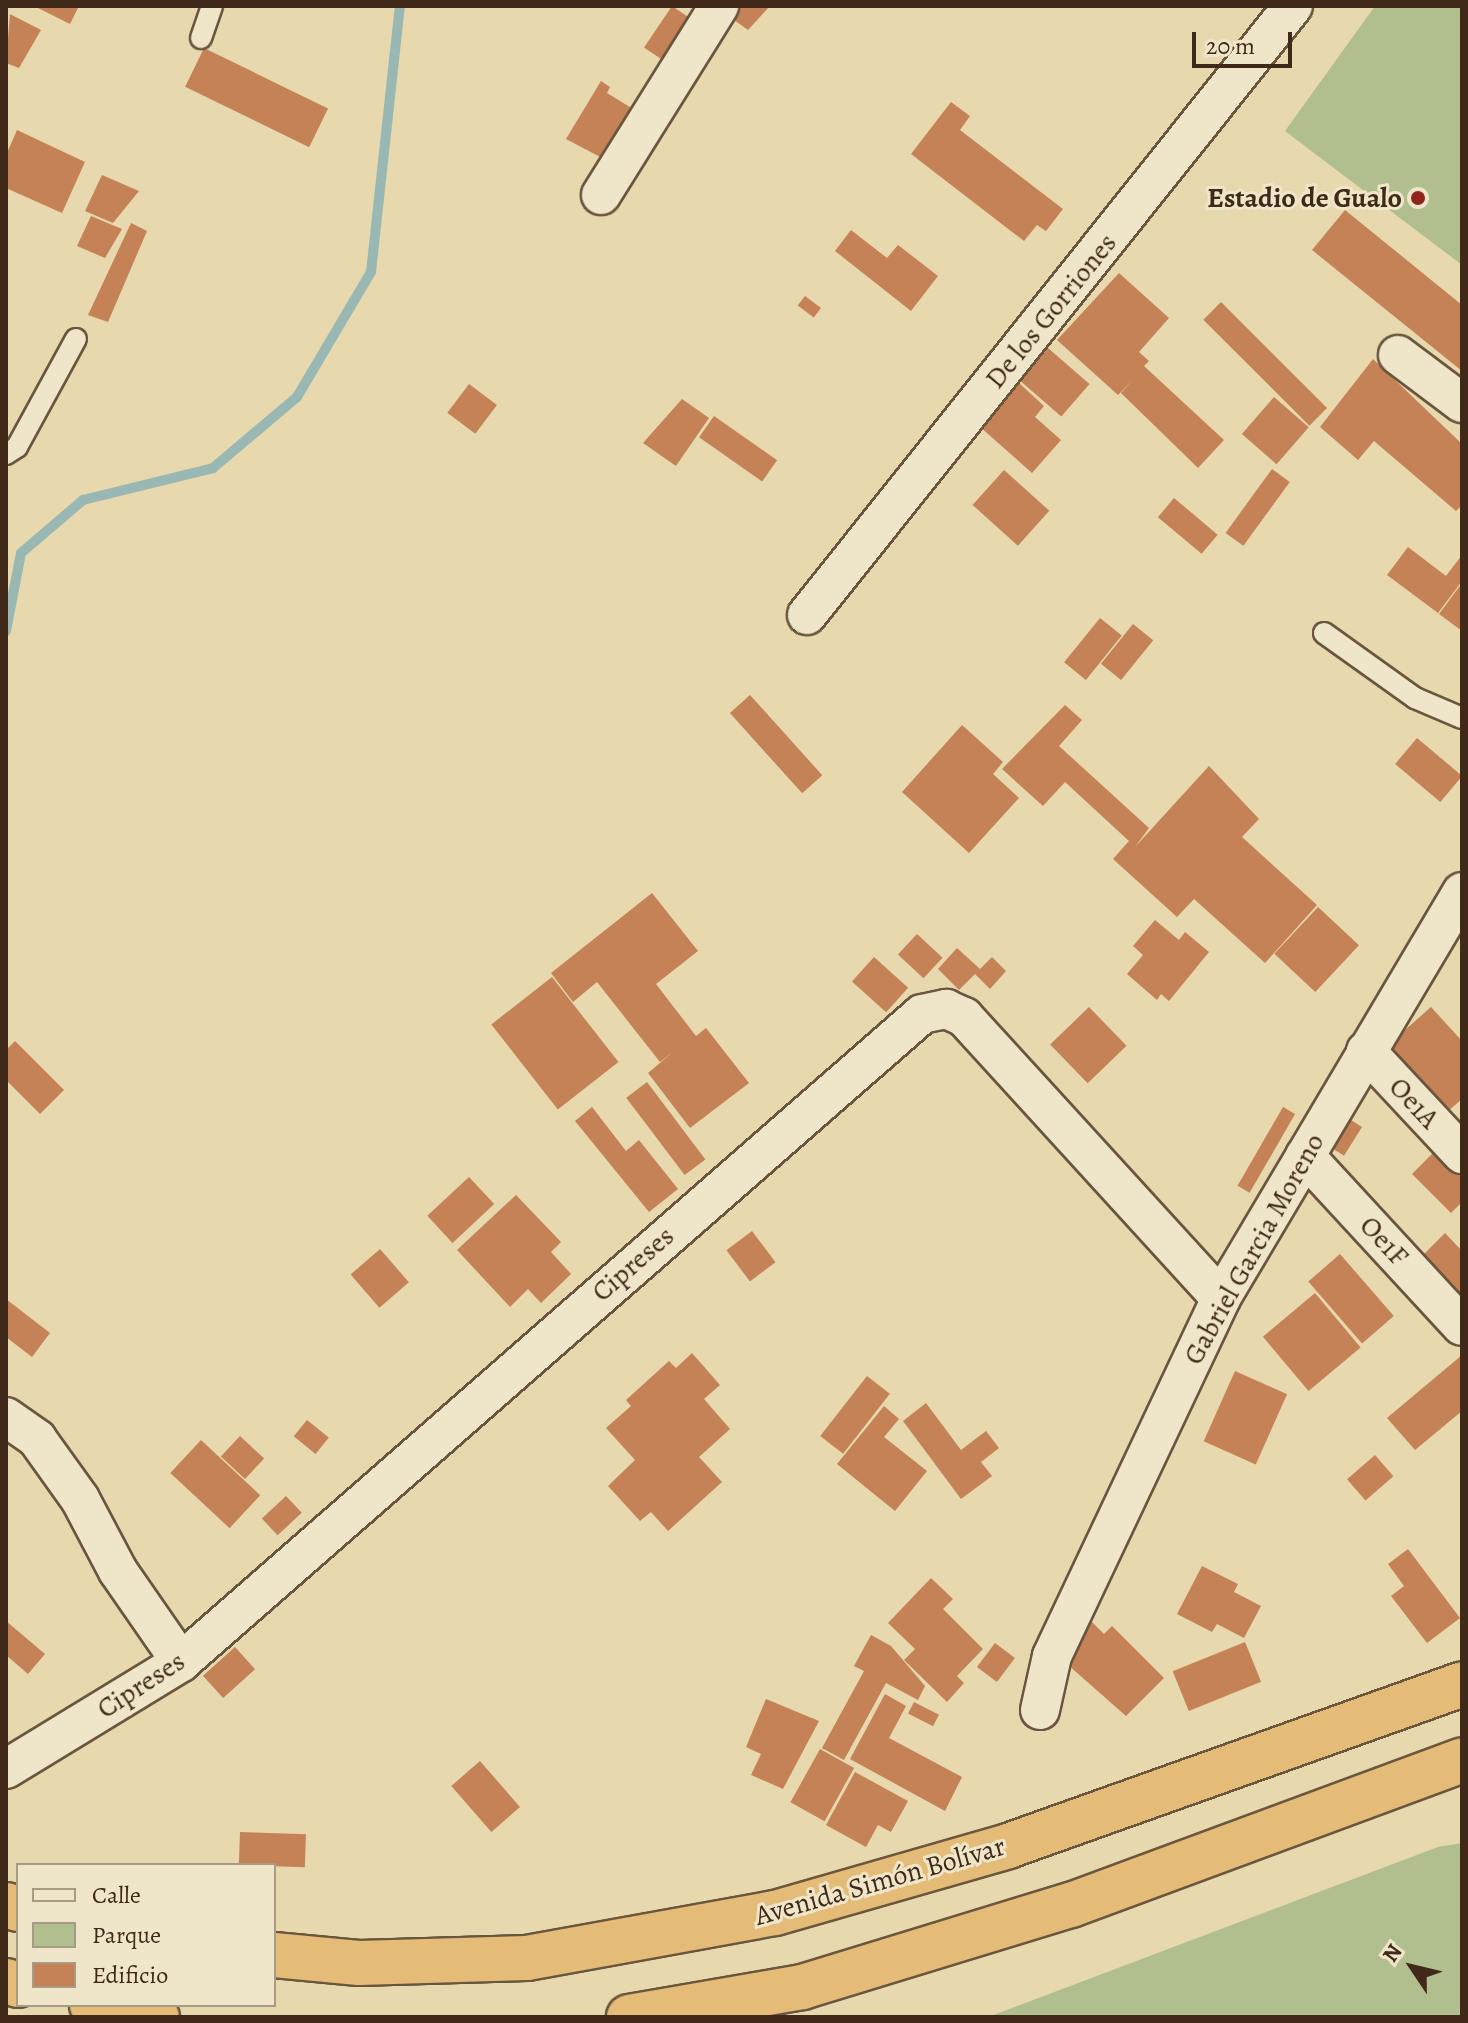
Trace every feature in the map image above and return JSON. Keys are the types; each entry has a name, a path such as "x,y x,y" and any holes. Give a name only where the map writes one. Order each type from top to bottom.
{"highway":[{"name":"Avenida Simón Bolívar","path":"276,1955 359,1963 527,1958 775,1913 1008,1846 1462,1684"},
{"path":"629,2017 802,1987 1041,1914 1462,1760"},
{"path":"103,2007 157,2017"}],"street":[{"path":"601,195 719,6"},
{"name":"De los Gorriones","path":"807,615 1293,6"},
{"path":"1398,355 1462,403"},
{"name":"Gabriel Garcia Moreno","path":"1040,1710 1052,1656 1221,1298 1462,892"},
{"name":"Cipreses","path":"6,1769 181,1662 922,1014 946,1009 964,1017 1221,1298"},
{"name":"Oe1A","path":"1366,1051 1462,1154"},
{"name":"Oe1F","path":"1305,1156 1462,1326"},
{"path":"6,1417 37,1439 80,1499 118,1571 181,1662"}],"lane":[{"path":"201,38 212,6"},
{"path":"6,454 17,447 76,339"},
{"path":"1324,633 1415,698 1462,718"}],"green space":[{"name":"Estadio de Gualo","path":"1375,6 1462,6 1462,265 1285,131"},
{"path":"1462,1843 1462,2017 988,2017 1438,1847"}],"building":[{"path":"34,6 79,6 70,24"},
{"path":"672,6 693,20 665,61 644,47"},
{"path":"727,6 770,6 748,30 723,12"},
{"path":"10,14 41,30 19,68 6,63"},
{"path":"204,48 328,108 309,147 185,87"},
{"path":"601,81 610,87 607,93 633,109 604,159 566,139"},
{"path":"951,102 970,116 960,130 1063,209 1046,231 1037,225 1024,241 911,154"},
{"path":"17,130 85,162 62,213 6,188 6,155"},
{"path":"102,175 139,191 113,223 85,211"},
{"path":"1345,210 1462,305 1462,371 1312,250"},
{"path":"91,216 122,229 105,258 77,246"},
{"path":"131,223 147,231 108,322 88,315"},
{"path":"851,230 887,258 898,245 938,276 911,311 835,251"},
{"path":"1119,273 1169,318 1139,352 1149,361 1144,366 1224,440 1198,468 1121,393 1133,380 1118,395 1057,340"},
{"path":"805,296 821,308 814,318 798,306"},
{"path":"1221,302 1327,408 1309,426 1203,320"},
{"path":"1048,348 1090,384 1061,417 1020,380"},
{"path":"1373,359 1462,444 1462,505 1456,511 1374,441 1358,460 1320,427"},
{"path":"1018,382 1044,406 1035,417 1061,440 1032,473 979,426"},
{"path":"469,384 497,405 475,434 447,413"},
{"path":"1274,397 1309,427 1277,464 1242,434"},
{"path":"682,399 709,418 676,466 643,443"},
{"path":"714,416 777,460 762,481 699,437"},
{"path":"1272,469 1290,482 1243,546 1226,533"},
{"path":"1004,470 1049,511 1018,546 973,505"},
{"path":"1174,498 1218,535 1202,554 1158,517"},
{"path":"1408,547 1446,576 1462,555 1462,581 1438,613 1387,575"},
{"path":"1462,583 1462,631 1439,614"},
{"path":"1100,618 1122,636 1086,680 1064,662"},
{"path":"1133,624 1153,640 1121,680 1101,664"},
{"path":"750,695 822,775 802,793 730,713"},
{"path":"1065,705 1082,720 1059,746 1149,828 1135,847 1209,766 1259,819 1242,837 1317,905 1265,963 1194,899 1177,917 1113,859 1129,841 1065,782 1043,806 1002,769"},
{"path":"962,725 1003,762 993,774 1019,798 969,853 902,792"},
{"path":"1417,738 1462,776 1440,802 1395,764"},
{"path":"652,893 698,951 656,984 696,1036 706,1028 749,1083 690,1128 648,1073 673,1052 660,1062 597,982 573,1002 551,973"},
{"path":"1318,907 1359,945 1315,992 1274,954"},
{"path":"1155,920 1179,940 1185,932 1209,952 1169,1001 1161,994 1157,1000 1127,974 1143,955 1133,946"},
{"path":"917,934 943,958 924,978 898,954"},
{"path":"957,948 980,969 992,957 1006,971 990,989 975,974 959,990 938,969"},
{"path":"874,957 908,988 886,1012 852,982"},
{"path":"552,977 618,1062 558,1110 491,1024"},
{"path":"1089,1007 1127,1046 1088,1083 1050,1045"},
{"path":"1431,1007 1462,1041 1462,1099 1439,1119 1380,1052"},
{"path":"15,1041 64,1090 40,1114 6,1080 6,1050"},
{"path":"647,1082 705,1159 685,1175 626,1098"},
{"path":"592,1107 626,1151 639,1140 678,1189 649,1212 575,1121"},
{"path":"1283,1107 1295,1114 1250,1193 1238,1186"},
{"path":"1351,1120 1362,1127 1344,1156 1333,1149"},
{"path":"1436,1150 1462,1176 1462,1202 1451,1213 1412,1174"},
{"path":"469,1177 494,1204 453,1243 427,1216"},
{"path":"516,1195 561,1242 551,1252 571,1274 541,1303 528,1289 510,1307 457,1250"},
{"path":"752,1231 775,1262 750,1281 726,1250"},
{"path":"1445,1233 1462,1251 1462,1294 1455,1300 1418,1260"},
{"path":"380,1249 409,1282 379,1308 351,1275"},
{"path":"1340,1254 1394,1316 1362,1343 1308,1282"},
{"path":"1315,1293 1361,1347 1309,1391 1263,1337"},
{"path":"6,1299 50,1333 32,1357 6,1337"},
{"path":"692,1353 720,1385 704,1399 730,1429 699,1457 722,1482 668,1531 651,1512 640,1521 608,1486 635,1460 606,1428 631,1406 626,1400 669,1361 676,1368"},
{"path":"1462,1355 1462,1411 1415,1450 1387,1418"},
{"path":"1235,1371 1287,1394 1256,1465 1204,1441"},
{"path":"867,1376 890,1394 843,1454 820,1436"},
{"path":"926,1403 961,1450 986,1431 999,1448 981,1462 992,1476 961,1499 903,1421"},
{"path":"884,1406 899,1419 884,1437 927,1471 895,1511 837,1464"},
{"path":"307,1420 329,1438 316,1454 294,1436"},
{"path":"240,1436 264,1459 245,1479 221,1456"},
{"path":"201,1440 260,1495 230,1528 170,1473"},
{"path":"1375,1455 1393,1476 1365,1500 1347,1479"},
{"path":"286,1496 302,1513 278,1535 262,1519"},
{"path":"1408,1549 1460,1618 1427,1643 1391,1596 1404,1586 1388,1564"},
{"path":"1202,1566 1238,1584 1234,1592 1261,1606 1244,1638 1217,1624 1212,1632 1177,1614"},
{"path":"931,1578 953,1599 943,1609 983,1649 957,1676 964,1683 947,1702 904,1660 915,1649 888,1623"},
{"path":"6,1621 45,1654 28,1674 6,1655"},
{"path":"1092,1622 1104,1634 1112,1626 1164,1678 1126,1716 1059,1657"},
{"path":"871,1635 891,1646 925,1686 918,1700 886,1683 844,1760 822,1748 864,1671 854,1666"},
{"path":"1245,1642 1261,1682 1189,1711 1173,1671"},
{"path":"995,1643 1015,1658 997,1682 977,1667"},
{"path":"235,1647 255,1669 223,1698 203,1676"},
{"path":"885,1694 906,1706 889,1738 962,1777 945,1811 850,1759"},
{"path":"766,1699 819,1721 783,1789 751,1775 761,1754 746,1747"},
{"path":"914,1702 939,1715 933,1726 908,1714"},
{"path":"820,1749 854,1768 825,1821 790,1802"},
{"path":"480,1761 520,1807 491,1832 451,1786"},
{"path":"855,1772 908,1801 891,1832 878,1825 866,1847 826,1825"},
{"path":"240,1832 306,1834 305,1867 276,1866 276,1863 239,1863"}],"waterway":[{"path":"6,631 21,553 83,500 213,468 297,397 371,272 400,6"}],"place":[{"name":"Estadio de Gualo","path":"1418,198"}]}
